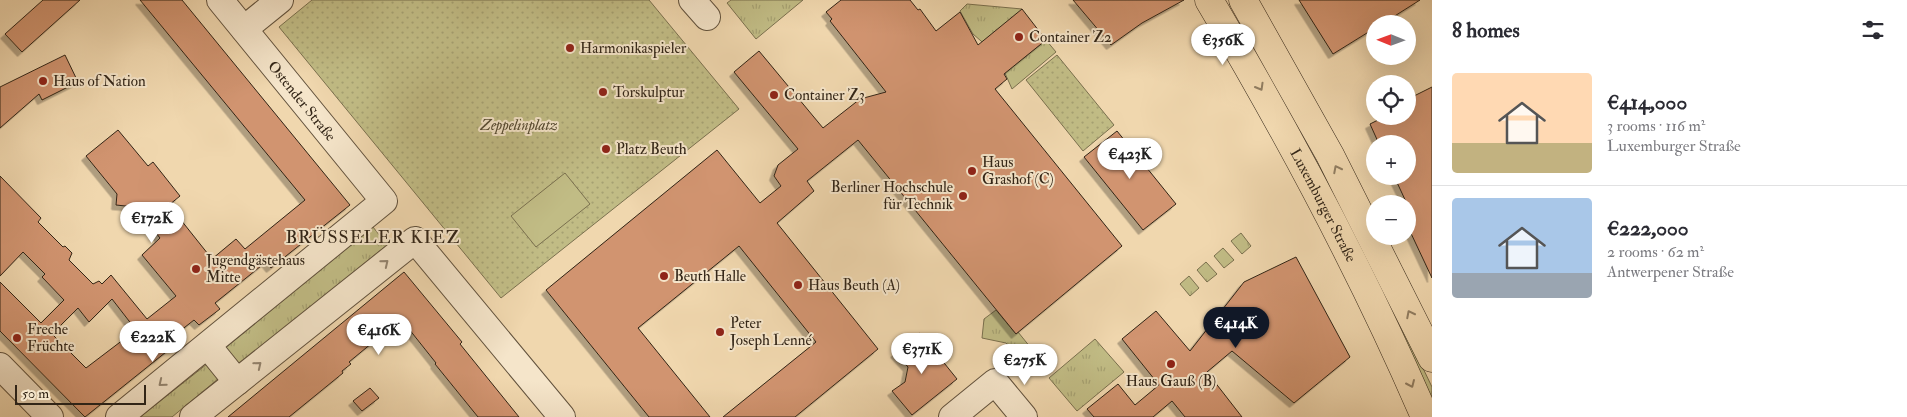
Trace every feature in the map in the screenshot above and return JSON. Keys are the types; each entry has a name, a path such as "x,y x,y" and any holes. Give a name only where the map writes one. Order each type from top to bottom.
{"main road":[{"name":"Luxemburger Straße","path":"1209,0 1285,132 1370,299 1425,417"},
{"name":"Luxemburger Straße","path":"1242,0 1310,118 1432,358"},
{"path":"1285,132 1310,118"}],"street":[{"name":"Ostender Straße","path":"208,346 384,202 220,0"},
{"path":"244,29 280,0"},
{"path":"193,417 415,240 562,417"},
{"path":"119,417 208,346 237,382"},
{"path":"0,366 50,417"},
{"path":"952,417 994,382 1024,417"}],"green space":[{"name":"Zeppelinplatz","path":"312,0 649,0 739,109 501,298 279,27"},
{"path":"731,0 803,0 756,39 727,3"},
{"path":"967,4 1022,9 1015,64 1046,40 1056,52 1012,89 997,55 973,34 960,11"},
{"path":"1057,55 1114,125 1083,151 1026,80"},
{"path":"1324,166 1432,387 1432,404 1318,169"},
{"path":"565,173 590,204 536,247 511,216"},
{"path":"373,227 387,245 235,369 220,352"},
{"path":"1241,233 1251,246 1242,254 1231,241"},
{"path":"1223,248 1234,260 1224,268 1214,256"},
{"path":"1206,262 1217,274 1207,282 1197,270"},
{"path":"1189,276 1199,288 1190,296 1180,284"},
{"path":"996,310 1016,334 1018,332 1035,353 1024,362 1006,343 982,338 984,319"},
{"path":"1095,339 1124,372 1077,411 1049,378"},
{"path":"207,364 224,374 172,417 140,417"}],"building":[{"path":"43,0 80,0 22,52 5,34"},
{"path":"140,0 182,0 350,205 271,268 266,262 215,303 220,309 199,325 194,320 166,342 171,348 85,417 0,331 0,282 41,323 64,300 42,277 45,274 23,252 0,276 0,176 41,218 38,222 63,247 65,246 72,253 69,260 93,284 99,281 102,284 111,275 147,319 176,296 142,255 160,238 135,207 116,205 117,194 86,156 118,130 148,166 153,162 180,196 169,205 212,259 236,239 245,249 305,200","holes":["112,299 136,330 86,368 52,334 78,308 89,322"]},
{"path":"841,0 910,0 918,10 920,9 936,31 960,12 978,45 1022,9 1046,40 1004,74 1007,79 995,89 1122,246 1016,334 858,140 807,181 814,191 777,223 878,349 795,417 723,417 816,342 739,246 638,328 710,417 649,417 546,290 717,150 760,203 781,186 774,176 778,165 798,149 734,72 759,51 823,128 860,99 886,92 830,21 832,19 826,12"},
{"path":"1073,0 1184,0 1142,23 1111,45"},
{"path":"1299,0 1420,0 1396,15 1366,15 1366,34 1333,54"},
{"name":"Haus of Nation","path":"65,55 78,82 42,100 39,94 0,128 0,87"},
{"path":"1432,87 1432,278 1416,244 1416,195 1403,195 1398,185 1416,185 1416,135 1375,135 1370,125 1416,125 1416,95"},
{"path":"1117,131 1176,204 1143,230 1084,157"},
{"path":"1296,257 1350,357 1294,403 1232,351 1207,372 1242,417 1185,417 1172,401 1153,417 1094,417 1087,409 1118,384 1135,405 1159,385 1122,339 1156,311 1190,351 1244,282"},
{"path":"404,272 462,342 460,344 519,417 478,417 401,319 349,362 351,364 342,371 343,373 289,417 228,417"},
{"path":"920,333 957,379 912,415 892,391 905,382 908,367 895,353"},
{"path":"370,388 379,398 362,411 353,401"}],"place":[{"name":"Container Z2","path":"1019,37"},
{"name":"Harmonikaspieler","path":"570,48"},
{"name":"Haus of Nation","path":"43,81"},
{"name":"Torskulptur","path":"603,92"},
{"name":"Container Z3","path":"774,95"},
{"name":"Platz Beuth","path":"606,149"},
{"name":"Haus Grashof (C)","path":"972,171"},
{"name":"Berliner Hochschule für Technik","path":"963,196"},
{"name":"Jugendgästehaus Mitte","path":"196,269"},
{"name":"Beuth Halle","path":"664,276"},
{"name":"Haus Beuth (A)","path":"798,285"},
{"name":"Peter Joseph Lenné","path":"720,332"},
{"name":"Freche Früchte","path":"17,338"},
{"name":"Haus Gauß (B)","path":"1171,364"}],"district":[{"name":"BRÜSSELER KIEZ","path":"373,237"}]}
